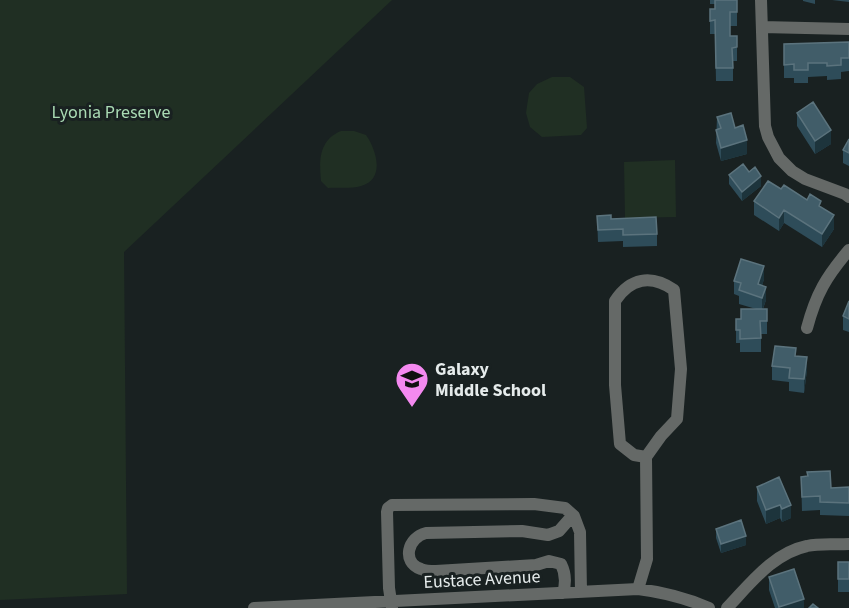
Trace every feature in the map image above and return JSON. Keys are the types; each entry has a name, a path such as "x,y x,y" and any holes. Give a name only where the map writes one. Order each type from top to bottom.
{"street":[{"path":"761,0 765,126 772,147 792,171 805,179 849,197"},
{"path":"762,27 849,29"},
{"path":"807,328 817,294 849,250"},
{"path":"638,589 647,559 646,457 677,419 681,369 674,290 663,283 644,279 622,289 615,301 615,385 620,444 634,455 646,457"},
{"path":"392,605 389,588 387,512 392,506 534,504 565,508 573,515 580,532 581,592"},
{"path":"563,593 565,584 561,564 549,561 536,565 436,572 413,565 409,548 412,541 426,533 522,531 548,535 559,531 573,515"},
{"path":"727,608 760,572 783,554 807,546 849,544"},
{"name":"Eustace Avenue","path":"254,608 392,605 638,589 668,594 709,608"}],"green space":[{"name":"Lyonia Preserve","path":"0,0 392,0 124,252 127,594 0,600"},
{"path":"552,77 570,77 584,87 587,128 581,135 542,137 530,127 526,113 529,93 537,84"},
{"path":"341,131 354,131 366,135 373,148 377,163 374,177 361,186 328,188 321,181 320,166 324,145"},
{"path":"675,160 676,217 625,218 624,162"}],"building":[{"path":"715,0 737,0 737,12 730,12 730,36 737,36 737,47 732,48 733,68 716,68 715,20 710,21 710,9 715,9"},
{"path":"849,42 849,58 841,58 841,65 827,66 827,63 808,63 808,70 794,70 794,64 784,65 784,44"},
{"path":"813,102 831,130 815,141 797,113"},
{"path":"731,113 735,128 743,125 747,140 721,148 716,130 721,128 717,117"},
{"path":"849,139 849,153 843,150"},
{"path":"743,164 749,172 755,167 761,176 742,192 729,175"},
{"path":"768,181 781,189 784,185 807,200 810,194 821,201 819,206 834,215 822,234 784,210 779,218 754,201"},
{"path":"611,215 611,219 656,217 657,234 623,235 623,229 598,230 597,216"},
{"path":"741,259 764,266 758,284 766,287 762,298 739,290 741,283 734,281"},
{"path":"849,301 849,319 843,316"},
{"path":"741,309 767,309 767,321 760,321 761,338 740,339 740,330 736,330 736,319 741,319"},
{"path":"775,346 796,348 795,356 807,357 804,379 789,378 790,368 772,366"},
{"path":"830,471 831,488 849,487 849,503 820,502 820,496 802,497 801,477 808,476 807,472"},
{"path":"779,477 791,505 782,509 780,505 766,510 757,487"},
{"path":"741,520 746,536 721,544 716,529"},
{"path":"838,562 849,562 849,579 838,579"},
{"path":"794,569 804,599 779,607 769,577"}],"place":[{"name":"Galaxy Middle School","path":"412,408"}]}
